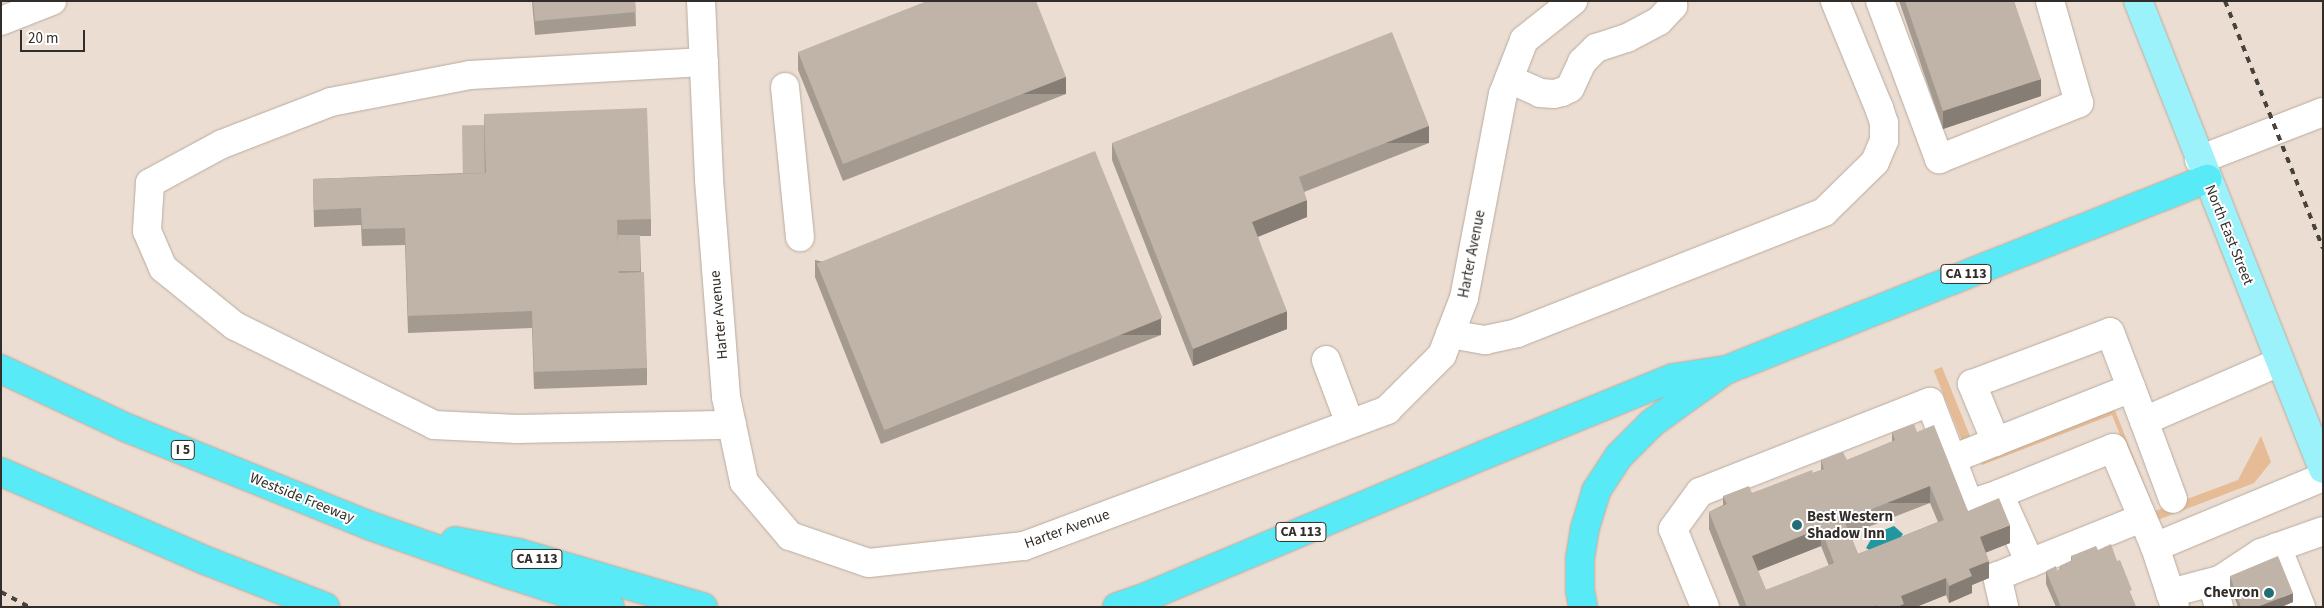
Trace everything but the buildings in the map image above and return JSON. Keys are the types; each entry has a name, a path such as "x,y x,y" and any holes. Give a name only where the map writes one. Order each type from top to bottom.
{"highway":[{"name":"CA 113","path":"1117,607 1163,590 1673,378 1726,370 2203,169"},
{"name":"Westside Freeway","path":"1,369 127,428 368,525 610,607"},
{"path":"1584,607 1580,590 1580,559 1585,528 1596,491 1619,456 1652,423 1726,370"},
{"path":"1,472 207,562 325,607"},
{"path":"1,492 95,534 274,607"},
{"name":"CA 113","path":"368,525 519,553 703,607"}],"main road":[{"name":"North East Street","path":"2138,1 2280,362 2317,440 2323,468"}],"street":[{"path":"1,21 52,1"},
{"name":"Harter Avenue","path":"701,1 709,180 726,397 744,482 790,536 869,563 1024,546 1387,410 1442,355 1464,298 1503,94 1524,40 1573,1"},
{"path":"1509,79 1540,92 1562,92 1570,88 1582,62 1596,48 1627,38 1659,21 1673,6 1673,1"},
{"path":"1450,334 1485,340 1517,333 1809,219 1830,207 1875,162 1884,140 1884,124 1835,1"},
{"path":"1880,1 1939,159 2079,103 2050,1"},
{"path":"704,62 470,75 331,102 222,144 150,183 147,231 163,268 235,326 434,425 517,429 732,426"},
{"path":"785,86 800,237"},
{"path":"2203,169 2323,112"},
{"path":"1996,442 1972,384 2110,332 2173,499"},
{"path":"1326,360 1350,424"},
{"path":"2144,421 2280,362"},
{"path":"1952,459 2131,388"},
{"path":"1705,607 1673,529 1700,492 1930,402 1970,504 2113,448 2155,547 2172,600 2220,580 2261,553 2323,531"},
{"path":"2155,547 2323,477"},
{"path":"1999,494 2030,563"},
{"path":"2004,607 1997,576 2142,518"},
{"path":"2277,547 2301,607"},
{"path":"2219,607 2216,593 2220,580"}],"shaded area":[{"path":"1942,367 1971,439 1963,443 1934,370"},
{"path":"2114,408 2155,511 2238,480 2261,436 2271,462 2254,483 2155,521 2112,415 1982,465 1980,459"}],"water":[{"path":"1894,526 1903,534 1893,548 1873,552 1866,548 1874,534"}],"railway":[{"path":"2225,1 2323,248"},
{"path":"1,592 29,607"}],"place":[{"name":"Best Western Shadow Inn","path":"1797,525"},
{"name":"Chevron","path":"2269,593"}]}
